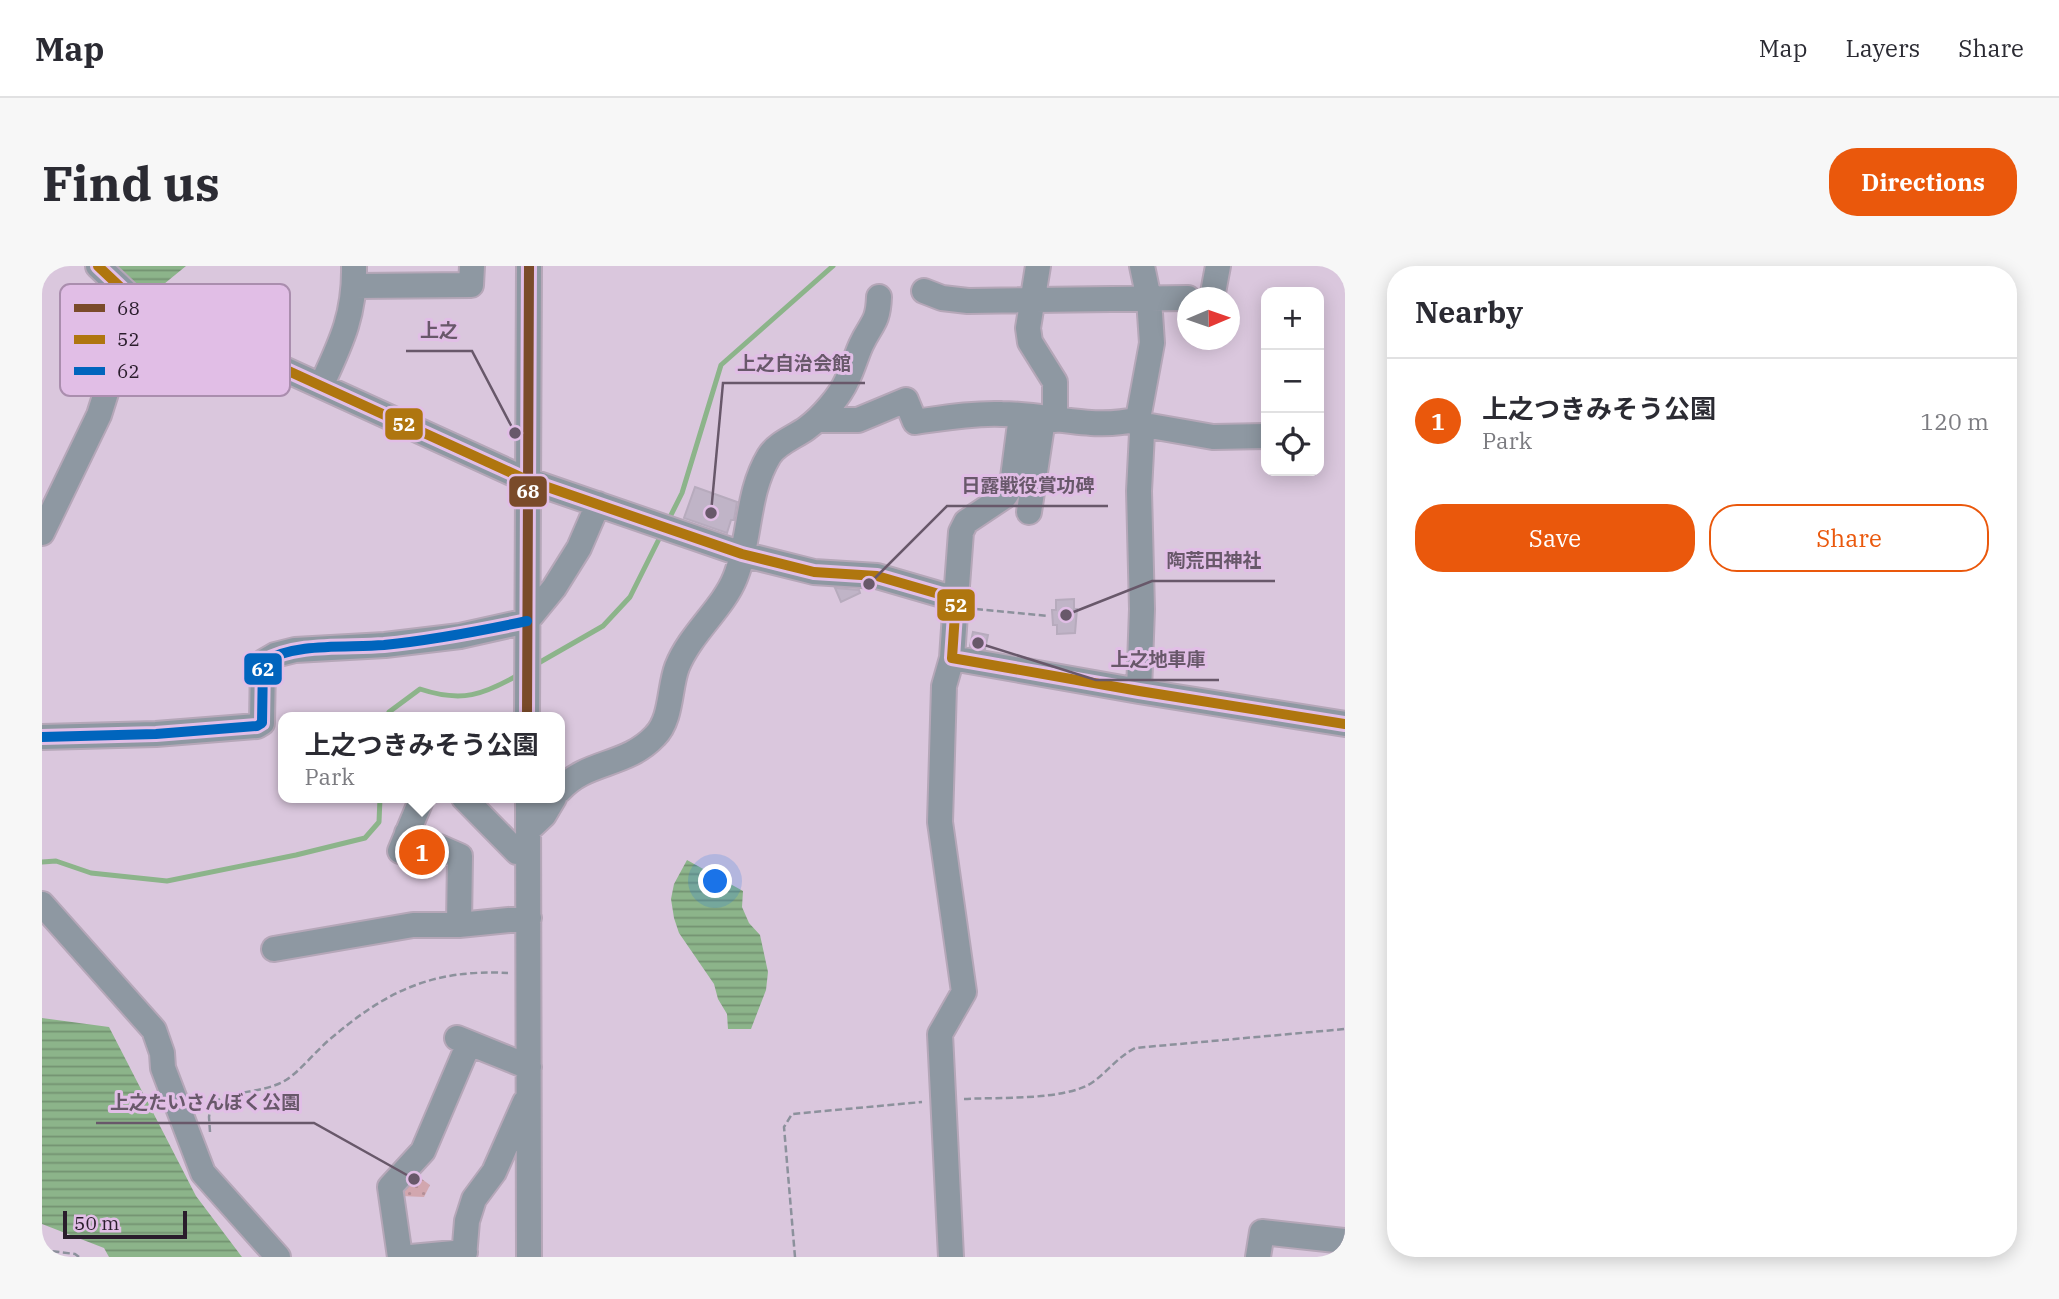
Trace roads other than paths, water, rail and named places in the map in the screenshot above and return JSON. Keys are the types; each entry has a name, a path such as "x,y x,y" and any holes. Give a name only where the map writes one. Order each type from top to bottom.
{"street":[{"path":"321,386 346,332 354,276 471,285 472,266"},
{"path":"527,712 529,266"},
{"path":"951,1257 940,1034 964,992 940,822 944,685 965,604 961,532 966,522 1005,496 1023,498 1012,485 1055,382 1030,342 1028,328 1038,266"},
{"path":"1139,691 1142,609 1139,491 1142,433 1138,421 1152,343 1149,299 1142,266"},
{"path":"1214,287 1218,266"},
{"path":"100,267 118,284"},
{"path":"924,291 942,298 968,300 1177,298"},
{"path":"565,785 583,771 635,753 657,735 665,719 678,664 692,639 734,580 742,554 752,496 770,454 817,419 846,383 860,347 878,317 879,297"},
{"path":"290,372 527,480 742,554 814,572 877,576 965,604"},
{"path":"42,533 99,415 105,396"},
{"path":"817,419 858,420 906,400 915,422 965,415 1004,414 1104,424 1138,421 1213,436 1261,436"},
{"path":"42,737 156,734 257,726 262,723 263,662 275,655 295,650 384,645 460,636 527,621 554,589 579,548 598,504"},
{"path":"953,658 1345,724"},
{"path":"420,803 404,842 460,856 459,925"},
{"path":"469,803 517,852 528,841 551,803"},
{"path":"528,803 529,1257"},
{"path":"42,904 155,1030 162,1053 163,1068 203,1173 278,1257"},
{"path":"274,949 413,925 459,925 529,918"},
{"path":"400,1257 390,1186 423,1151 463,1041 529,1067"},
{"path":"411,1257 465,1255 467,1221 474,1199 494,1171 529,1091"},
{"path":"1258,1257 1262,1232 1345,1241"}],"waterway":[{"path":"668,521 682,493 721,365 833,266"},
{"path":"535,665 603,626 630,597 662,533"},
{"path":"389,712 420,689 448,696 472,695 520,674"},
{"path":"42,862 56,861 91,873 167,881 365,838 379,822 380,803"}],"place":[{"name":"上之","path":"515,433"},
{"name":"上之自治会館","path":"711,513"},
{"name":"日露戦役賞功碑","path":"869,584"},
{"name":"陶荒田神社","path":"1066,615"},
{"name":"上之地車庫","path":"978,643"},
{"name":"上之つきみそう公園","path":"422,852"},
{"name":"上之たいさんぼく公園","path":"414,1179"}]}
